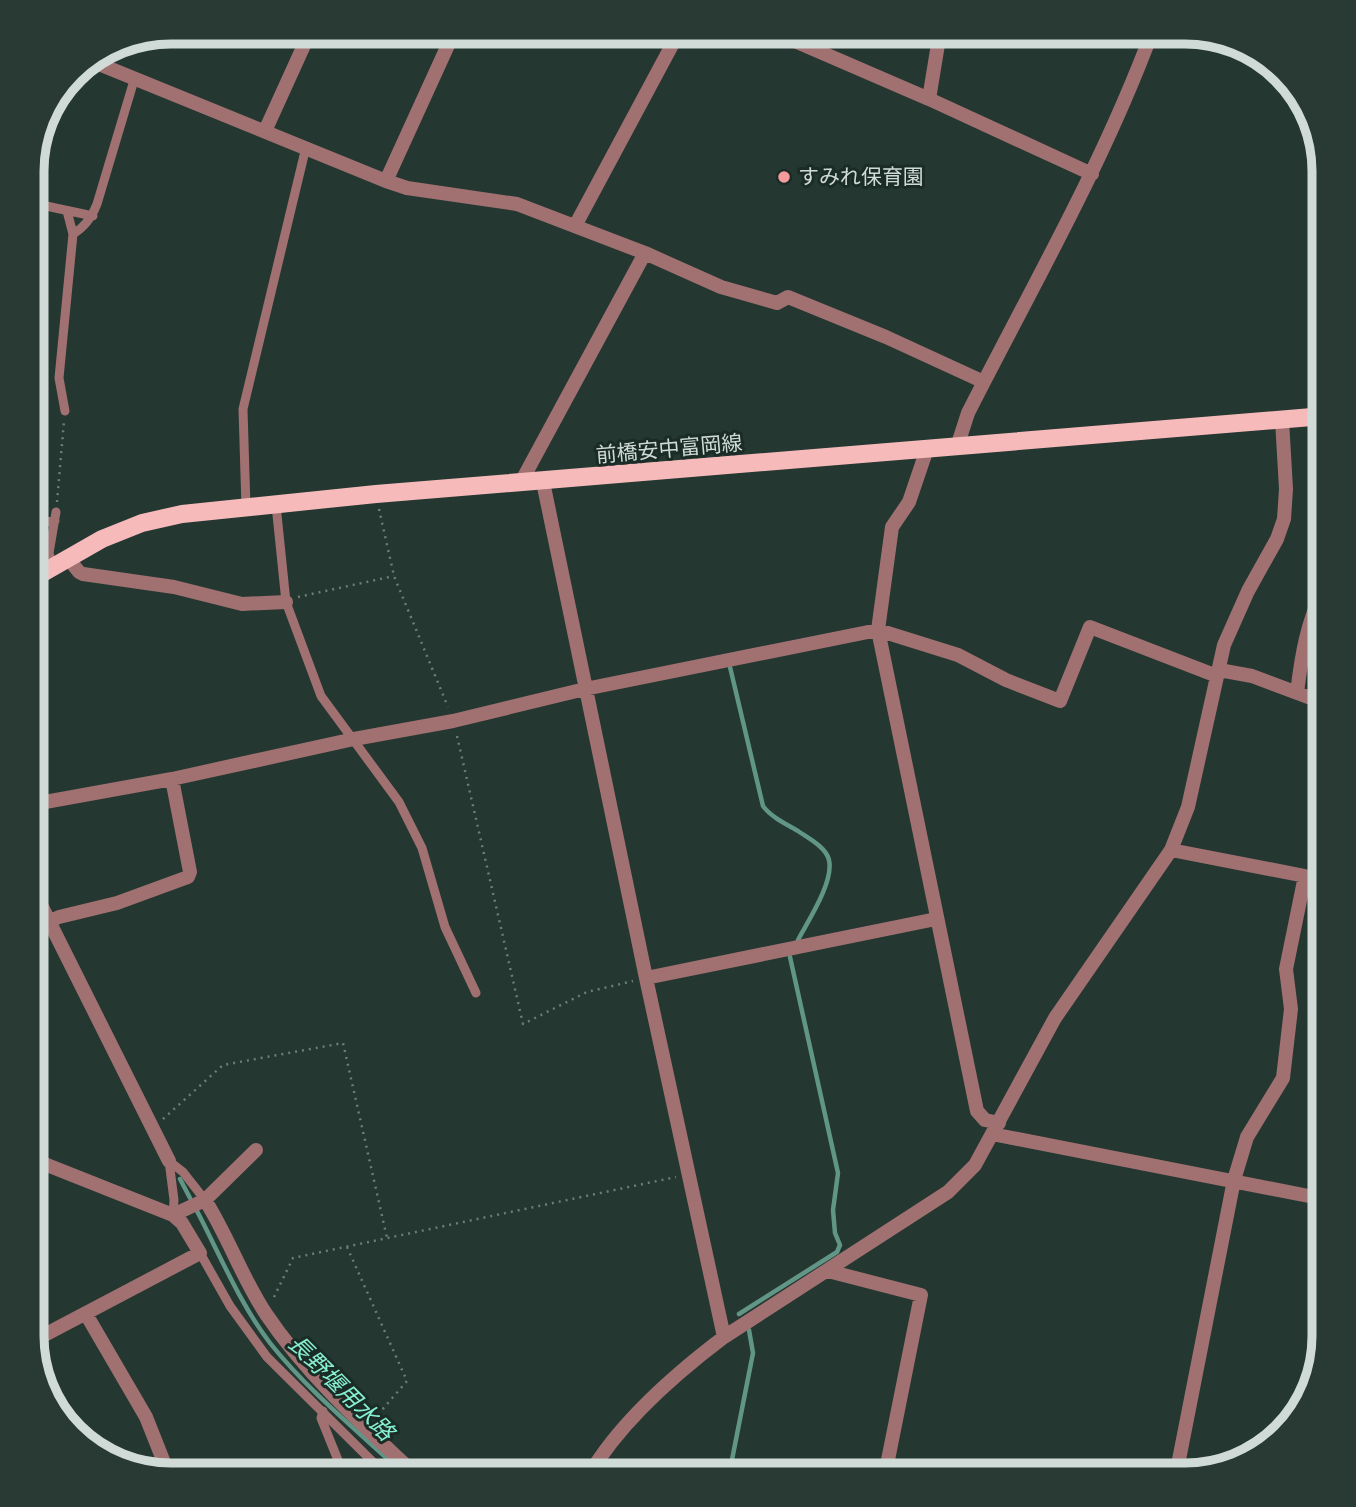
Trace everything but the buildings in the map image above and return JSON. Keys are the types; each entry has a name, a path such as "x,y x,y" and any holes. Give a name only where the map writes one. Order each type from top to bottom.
{"main road":[{"name":"前橋安中富岡線","path":"44,576 61,562 102,539 142,523 182,514 376,494 1312,417"}],"street":[{"path":"265,131 305,44"},
{"path":"386,181 449,44"},
{"path":"575,226 673,44"},
{"path":"802,44 1091,174"},
{"path":"929,99 938,44"},
{"path":"957,447 968,413 1091,174 1129,94 1148,44"},
{"path":"101,64 386,181 407,188 517,204 645,253 721,288 777,303 788,297 886,337 984,382"},
{"path":"520,484 645,253"},
{"path":"596,1463 615,1437 678,1374 724,1337 948,1192 975,1165 1055,1018 1171,850 1188,807 1224,645 1248,592 1277,539 1284,519 1286,489 1282,420"},
{"path":"927,449 909,502 892,527 878,631 977,1111 996,1128 1312,1196"},
{"path":"543,482 724,1337"},
{"path":"61,562 83,574 174,587 242,604 286,602"},
{"path":"1297,693 1301,653 1312,615"},
{"path":"44,802 172,779 354,739 453,721 585,689 878,631 958,655 1006,680 1060,701 1090,627 1218,673 1252,676 1312,698"},
{"path":"48,922 117,903 188,877 190,872 172,779"},
{"path":"1171,850 1305,876 1286,969 1291,1009 1283,1078 1247,1136 1234,1180 1178,1463"},
{"path":"44,913 169,1161"},
{"path":"646,978 936,919"},
{"path":"173,1215 205,1200 256,1150"},
{"path":"44,1164 173,1215 182,1223 200,1253 44,1335"},
{"path":"205,1200 265,1312 305,1366 403,1463"},
{"path":"828,1271 921,1295 887,1463"},
{"path":"86,1314 146,1417 164,1463"}],"lane":[{"path":"73,234 93,216 135,77"},
{"path":"246,508 243,409 306,147"},
{"path":"44,206 93,216"},
{"path":"65,411 59,378 73,234 67,211"},
{"path":"276,505 286,602 321,696 399,802 422,848 446,927 476,992"},
{"path":"44,520 55,517 49,553 61,562"},
{"path":"169,1161 183,1172 205,1200"},
{"path":"169,1161 174,1200 173,1215"},
{"path":"200,1253 250,1336 267,1357 374,1463"},
{"path":"323,1411 321,1418 339,1463"}],"path":[{"path":"55,517 65,411"},
{"path":"376,494 394,576 453,721 523,1024 587,992 646,978"},
{"path":"286,602 290,598 394,576"},
{"path":"151,1127 223,1065 343,1043 387,1238"},
{"path":"265,1312 293,1258 689,1174"},
{"path":"347,1247 407,1381 366,1428"}],"waterway":[{"path":"730,667 763,806 774,817 816,843 829,860 830,869 824,890 798,940"},
{"path":"739,1314 837,1252 840,1245 835,1233 833,1210 838,1173 790,957"},
{"name":"長野堰用水路","path":"180,1179 190,1198"},
{"name":"長野堰用水路","path":"197,1211 240,1296 270,1343 318,1395 392,1463"},
{"path":"731,1463 753,1353 749,1330"}],"place":[{"name":"すみれ保育園","path":"784,177"}]}
